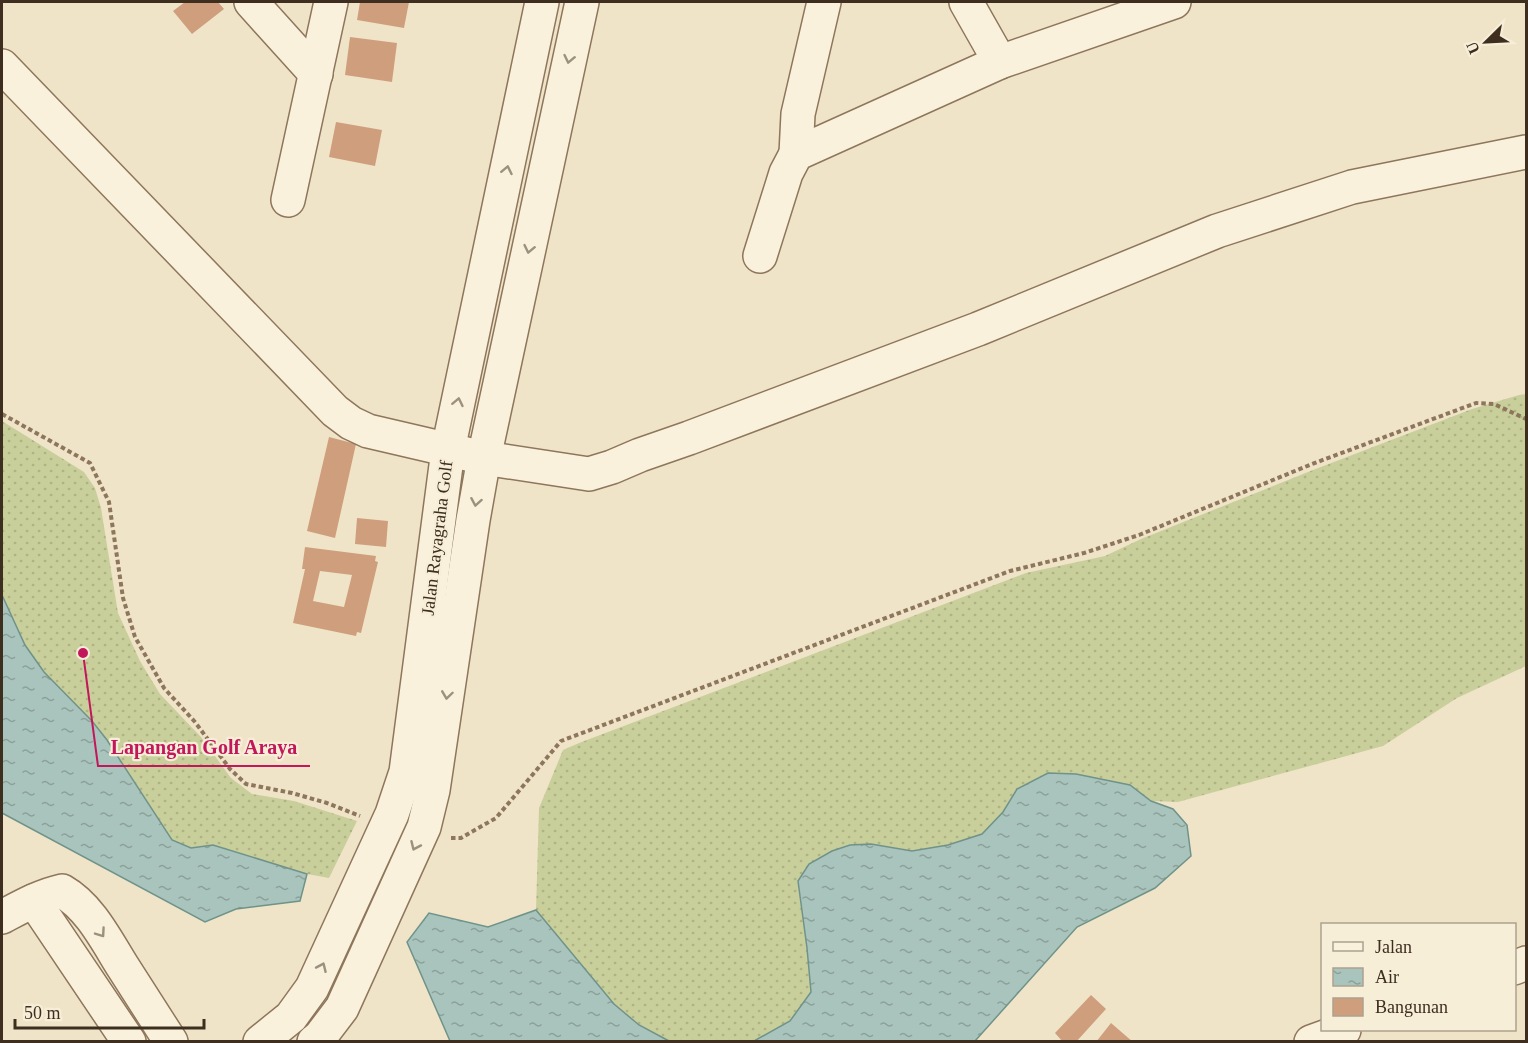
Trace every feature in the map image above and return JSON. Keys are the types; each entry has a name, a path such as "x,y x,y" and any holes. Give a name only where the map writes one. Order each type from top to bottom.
{"street":[{"path":"250,2 316,74"},
{"path":"288,200 331,2"},
{"name":"Jalan Rayagraha Golf","path":"260,1041 291,1017 312,988 386,826 406,772 448,450 542,2"},
{"name":"Jalan Rayagraha Golf","path":"314,1041 342,1008 424,827 433,790 484,458 582,2"},
{"path":"760,256 786,173 796,154 798,114 824,2"},
{"path":"966,2 1000,62"},
{"path":"796,154 1000,62 1174,2"},
{"path":"2,66 335,411 351,423 368,430 484,458 589,474 978,329 1216,231 1352,187 1527,152"},
{"path":"2,917 34,901 62,891 70,896 82,907 101,933 171,1041"},
{"path":"34,901 129,1041"},
{"path":"1311,1041 1338,1031"}],"path":[{"path":"418,839 461,838 496,818 561,741 1010,571 1084,553 1139,535 1312,464 1476,403 1494,404 1527,419"},
{"path":"2,414 90,463 109,502 123,598 135,637 164,688 195,723 230,769 246,784 292,792 386,826"}],"green space":[{"path":"1526,394 1526,666 1457,698 1383,746 1178,802 1151,801 1130,785 1017,789 1003,812 982,834 948,845 912,851 871,844 850,845 798,881 811,992 790,1021 754,1041 669,1041 639,1025 614,1004 536,910 539,808 563,750 1026,573 1105,556 1141,539 1313,470 1472,409"},
{"path":"2,421 84,472 95,488 101,508 118,613 140,661 160,694 201,737 231,778 252,794 294,801 357,821 329,878 307,874 213,845 191,848 172,840 107,740 92,721 44,672 25,645 2,595"}],"water":[{"path":"2,595 25,645 44,672 92,721 107,740 172,840 191,848 213,845 307,874 300,901 236,909 205,922 2,813"},
{"path":"1048,773 1076,774 1130,785 1151,801 1173,809 1187,825 1191,856 1155,888 1077,927 975,1041 754,1041 790,1021 811,992 798,881 809,864 832,851 850,845 871,844 912,851 948,845 982,834 1003,812 1017,789"},
{"path":"536,910 614,1004 639,1025 669,1041 450,1041 407,942 429,913 488,927"}],"building":[{"path":"185,2 218,2 224,9 192,34 173,11"},
{"path":"360,2 409,2 404,28 357,20"},
{"path":"350,37 397,43 392,82 345,75"},
{"path":"336,122 382,130 375,166 329,157"},
{"path":"329,437 356,444 335,538 307,531"},
{"path":"357,518 388,521 386,547 355,544"},
{"path":"305,547 376,556 375,561 378,562 361,633 357,632 356,636 293,623 305,569 302,569","holes":["320,571 352,575 344,607 313,601"]},
{"path":"1091,995 1106,1009 1076,1042 1063,1042 1055,1033"},
{"path":"1111,1023 1133,1042 1096,1042"}],"place":[{"name":"Lapangan Golf Araya","path":"83,653"}]}
